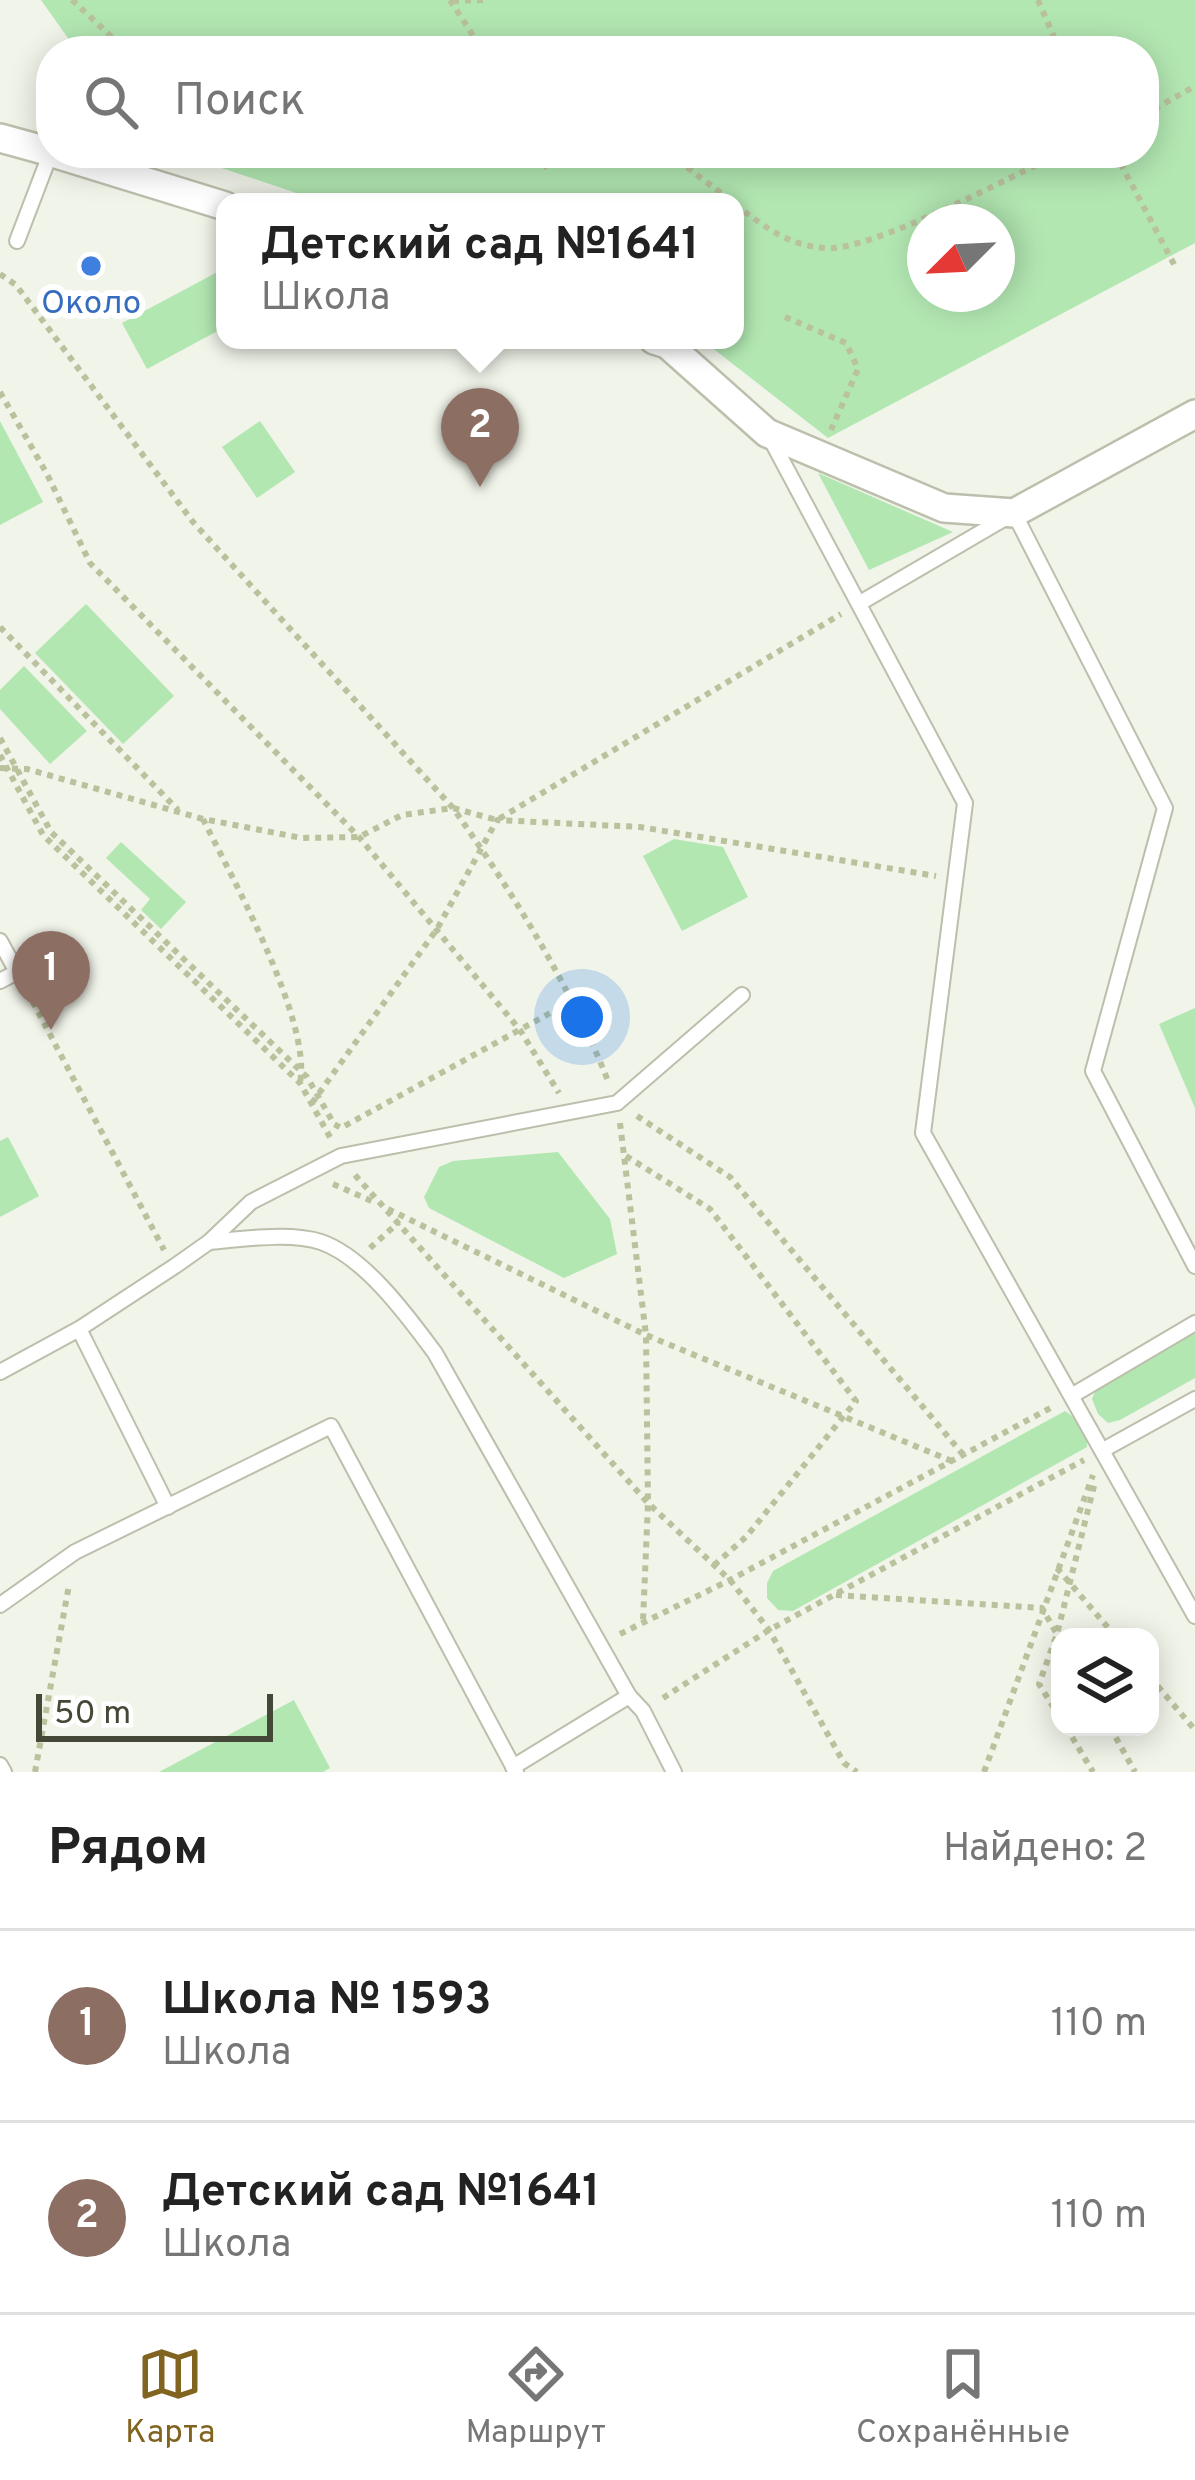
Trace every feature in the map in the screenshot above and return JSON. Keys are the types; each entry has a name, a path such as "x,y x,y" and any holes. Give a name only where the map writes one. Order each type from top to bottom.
{"street":[{"path":"0,138 36,148"},
{"path":"103,168 216,203"},
{"path":"674,349 767,433 944,508 1014,513 1195,414"}],"lane":[{"path":"17,241 46,168"},
{"path":"767,433 965,803 923,1133 1195,1616"},
{"path":"860,603 1014,513 1165,808 1093,1071 1195,1266"},
{"path":"0,940 17,972 0,981"},
{"path":"0,1372 79,1329 175,1266 251,1202 340,1156 617,1103 742,995"},
{"path":"209,1242 266,1237 321,1242 354,1263 401,1307 435,1353 629,1696 644,1711 674,1772"},
{"path":"1073,1395 1195,1323"},
{"path":"79,1329 168,1507"},
{"path":"1103,1450 1195,1399"},
{"path":"0,1605 75,1552 331,1426 515,1770 629,1696"}],"path":[{"path":"72,0 111,36"},
{"path":"451,0 484,0"},
{"path":"451,0 474,36"},
{"path":"1038,0 1054,36"},
{"path":"1159,106 1195,86"},
{"path":"688,168 721,193"},
{"path":"744,211 774,234 804,245 848,249 1029,168"},
{"path":"1123,168 1175,266"},
{"path":"0,274 16,285 193,522 453,808 572,1001 617,1103 646,1335 648,1503 643,1621"},
{"path":"785,317 846,343 858,369 820,456"},
{"path":"0,392 90,563 359,837 520,1030 571,1112"},
{"path":"315,1099 437,929 496,820 860,603"},
{"path":"0,628 181,813"},
{"path":"0,738 7,767 51,832 302,1072 340,1156 379,1204 648,1503 730,1580 769,1630 844,1763 856,1772"},
{"path":"0,755 43,836 341,1128 572,1001"},
{"path":"7,767 203,819 302,838 359,837 402,815 453,808 496,820 640,827 955,879"},
{"path":"203,819 277,975 299,1045 300,1083"},
{"path":"17,972 175,1266"},
{"path":"617,1103 730,1177 964,1457"},
{"path":"623,1154 710,1209 856,1401 746,1537 713,1566"},
{"path":"307,1173 646,1335 954,1462"},
{"path":"354,1263 399,1222"},
{"path":"602,1643 964,1457 1073,1395"},
{"path":"985,1772 1103,1450"},
{"path":"1061,1628 1103,1450"},
{"path":"644,1711 769,1630 1103,1450"},
{"path":"35,1772 75,1552"},
{"path":"1058,1568 1108,1628"},
{"path":"833,1595 1042,1608"},
{"path":"1042,1608 1054,1628"},
{"path":"1051,1657 1040,1684 1051,1703"},
{"path":"1159,1688 1195,1730"},
{"path":"1072,1736 1094,1772"},
{"path":"1115,1736 1135,1772"}],"green space":[{"path":"41,0 1195,0 1195,243 828,438 714,349 744,349 744,193 296,193 222,168 1159,168 1159,36 66,36"},
{"path":"216,273 216,332 147,369 122,323"},
{"path":"0,421 43,502 0,525"},
{"path":"260,421 295,472 257,498 222,447"},
{"path":"818,473 953,532 869,570"},
{"path":"86,604 174,696 123,744 35,653"},
{"path":"24,666 87,731 50,764 0,709 0,690"},
{"path":"674,839 723,847 748,897 682,931 643,856"},
{"path":"121,842 186,902 161,929 141,910 150,899 106,858"},
{"path":"1195,1008 1195,1108 1159,1024"},
{"path":"8,1137 39,1196 0,1217 0,1141"},
{"path":"558,1152 610,1219 617,1254 564,1278 429,1208 424,1197 439,1167 453,1161"},
{"path":"1195,1333 1195,1378 1120,1420 1108,1423 1098,1414 1092,1399 1097,1387"},
{"path":"1065,1411 1082,1426 1087,1447 793,1611 778,1610 767,1598 773,1571"},
{"path":"294,1700 330,1768 323,1772 159,1772"}],"place":[{"name":"Около","path":"91,266"},
{"name":"Детский сад №1641","path":"480,487"},
{"name":"Школа № 1593","path":"51,1030"}]}
